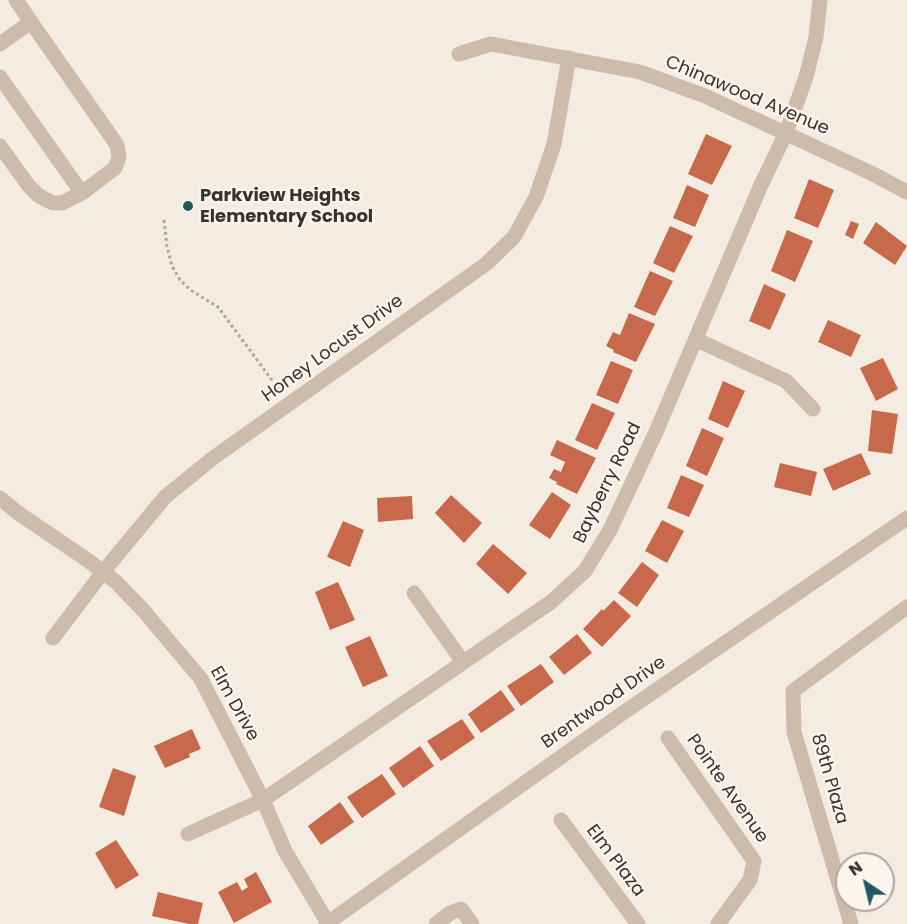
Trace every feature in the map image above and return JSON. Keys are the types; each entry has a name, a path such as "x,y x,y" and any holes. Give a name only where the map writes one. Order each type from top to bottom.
{"street":[{"path":"0,146 28,185 39,196 53,203 62,203 82,193 115,168 119,157 117,145 15,0"},
{"name":"Bayberry Road","path":"188,834 263,800 551,602 585,571 610,530 697,340 761,185 786,133 806,77 816,37 820,0"},
{"path":"0,44 31,22"},
{"name":"Chinawood Avenue","path":"459,54 491,44 640,72 705,96 871,172 907,192"},
{"name":"Honey Locust Drive","path":"53,638 103,572 165,497 213,458 486,264 514,237 536,197 554,144 569,58"},
{"path":"0,77 82,193"},
{"path":"697,340 786,381 813,410"},
{"name":"Elm Drive","path":"0,498 103,572 143,610 201,679 263,800 285,851 327,924"},
{"name":"Brentwood Drive","path":"327,924 620,715 907,518"},
{"path":"414,593 463,662"},
{"name":"89th Plaza","path":"851,924 795,732 793,691 907,607"},
{"name":"Pointe Avenue","path":"668,738 754,861 750,880 718,924"},
{"name":"Elm Plaza","path":"561,820 638,924"},
{"path":"436,924 450,913 461,909 472,924"}],"path":[{"path":"164,220 172,266 180,280 192,291 218,307 282,394"}],"building":[{"path":"706,134 732,146 712,185 688,174"},
{"path":"809,179 834,190 818,228 794,218"},
{"path":"687,185 709,195 695,227 673,218"},
{"path":"851,221 859,224 853,239 845,235"},
{"path":"876,222 907,246 895,265 863,243"},
{"path":"670,226 693,236 674,273 653,263"},
{"path":"787,230 813,241 795,282 771,271"},
{"path":"650,271 673,281 655,316 634,307"},
{"path":"764,284 786,294 770,330 749,321"},
{"path":"629,313 655,324 636,362 613,352 614,350 606,346 613,332 620,335"},
{"path":"828,320 861,335 851,357 818,342"},
{"path":"883,358 898,389 876,401 860,368"},
{"path":"611,361 633,370 618,404 596,395"},
{"path":"723,381 745,391 728,428 708,419"},
{"path":"592,403 615,413 597,450 575,440"},
{"path":"872,410 898,414 892,454 868,451"},
{"path":"702,428 724,438 707,476 686,466"},
{"path":"557,440 596,458 577,494 549,478 554,469 561,472 565,462 550,455"},
{"path":"861,453 871,474 833,491 823,469"},
{"path":"780,463 817,472 811,496 774,487"},
{"path":"681,475 704,485 689,517 667,508"},
{"path":"552,492 571,505 550,539 529,525"},
{"path":"451,495 482,523 464,543 435,513"},
{"path":"412,496 413,519 378,522 377,498"},
{"path":"662,520 684,531 667,563 645,551"},
{"path":"343,521 364,530 350,567 327,557"},
{"path":"493,544 527,573 508,594 476,564"},
{"path":"642,562 659,575 637,607 618,593"},
{"path":"338,582 355,620 330,630 315,592"},
{"path":"614,600 631,616 602,647 583,629"},
{"path":"577,634 592,653 564,675 549,657"},
{"path":"370,636 388,676 363,687 345,647"},
{"path":"541,664 554,682 521,706 507,686"},
{"path":"501,690 515,710 481,733 468,714"},
{"path":"462,719 475,738 441,761 427,741"},
{"path":"192,729 201,749 189,754 190,757 165,768 154,746"},
{"path":"420,746 434,766 403,788 389,768"},
{"path":"113,768 136,776 124,816 99,807"},
{"path":"382,774 396,794 362,818 347,797"},
{"path":"340,802 354,822 321,845 308,826"},
{"path":"116,840 139,875 116,889 95,853"},
{"path":"256,872 272,902 234,923 218,892 237,882 242,891 248,887 244,879"},
{"path":"158,892 203,903 198,924 152,916"}],"place":[{"name":"Parkview Heights Elementary School","path":"188,206"}]}
